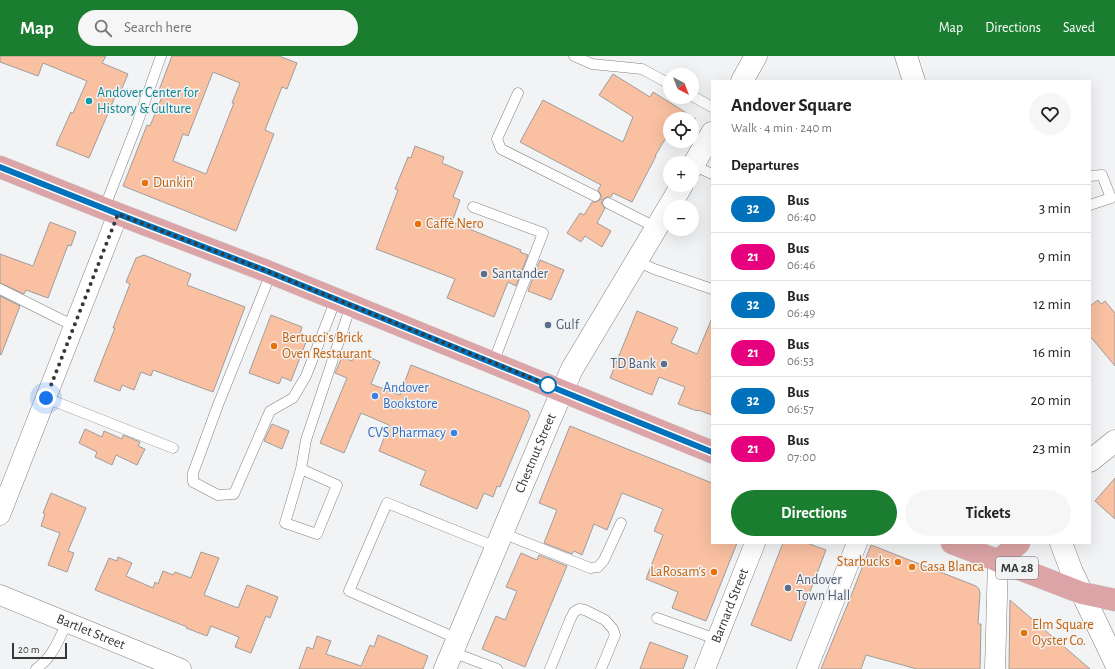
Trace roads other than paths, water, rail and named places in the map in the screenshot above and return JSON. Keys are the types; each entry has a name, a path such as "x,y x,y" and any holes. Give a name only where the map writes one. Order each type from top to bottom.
{"main road":[{"path":"0,167 111,212 271,273 711,452"},
{"name":"MA 28","path":"955,544 1082,594 1115,600"},
{"path":"998,561 1018,544"}],"street":[{"path":"743,80 756,56"},
{"path":"906,56 914,80"},
{"path":"699,169 711,136"},
{"name":"Chestnut Street","path":"452,653 572,369 678,192"},
{"path":"0,515 74,326 111,212"},
{"path":"1091,460 1115,441"},
{"name":"Barnard Street","path":"704,669 755,544"},
{"path":"807,669 857,544"},
{"path":"1061,544 1072,572 1115,662"},
{"path":"995,669 998,561"},
{"name":"Bartlet Street","path":"0,595 181,669"}],"lane":[{"path":"111,212 138,124 162,56"},
{"path":"574,56 592,64 642,70 663,80"},
{"path":"518,93 497,139 501,150 595,196"},
{"path":"699,100 711,106"},
{"path":"1091,176 1102,174 1111,198 1091,205"},
{"path":"608,203 657,228"},
{"path":"473,207 543,233 493,363"},
{"path":"637,261 654,269 711,289"},
{"path":"271,273 218,405 193,473 193,482 218,495 234,494 270,410 292,398 306,376 343,302"},
{"path":"0,289 74,326"},
{"path":"301,469 338,485 317,534 285,523 301,469 306,440 343,302"},
{"path":"46,398 173,448"},
{"path":"497,669 452,653 349,592 387,503 590,568 598,567 604,560 621,523"},
{"path":"550,669 570,620 574,612 579,609 585,610 606,620 613,629 614,635 601,669"},
{"path":"657,618 716,639"},
{"path":"36,669 42,665 55,648 67,622"}],"place":[{"name":"Andover Center for History & Culture","path":"89,101"},
{"name":"Dunkin'","path":"145,183"},
{"name":"Caffè Nero","path":"418,224"},
{"name":"Santander","path":"484,274"},
{"name":"Gulf","path":"548,325"},
{"name":"Bertucci's Brick Oven Restaurant","path":"274,346"},
{"name":"TD Bank","path":"664,364"},
{"name":"Andover Bookstore","path":"375,396"},
{"name":"CVS Pharmacy","path":"454,433"},
{"name":"Starbucks","path":"898,562"},
{"name":"Casa Blanca","path":"912,567"},
{"name":"LaRosam's","path":"714,572"},
{"name":"Andover Town Hall","path":"788,588"},
{"name":"Elm Square Oyster Co.","path":"1024,633"}]}
